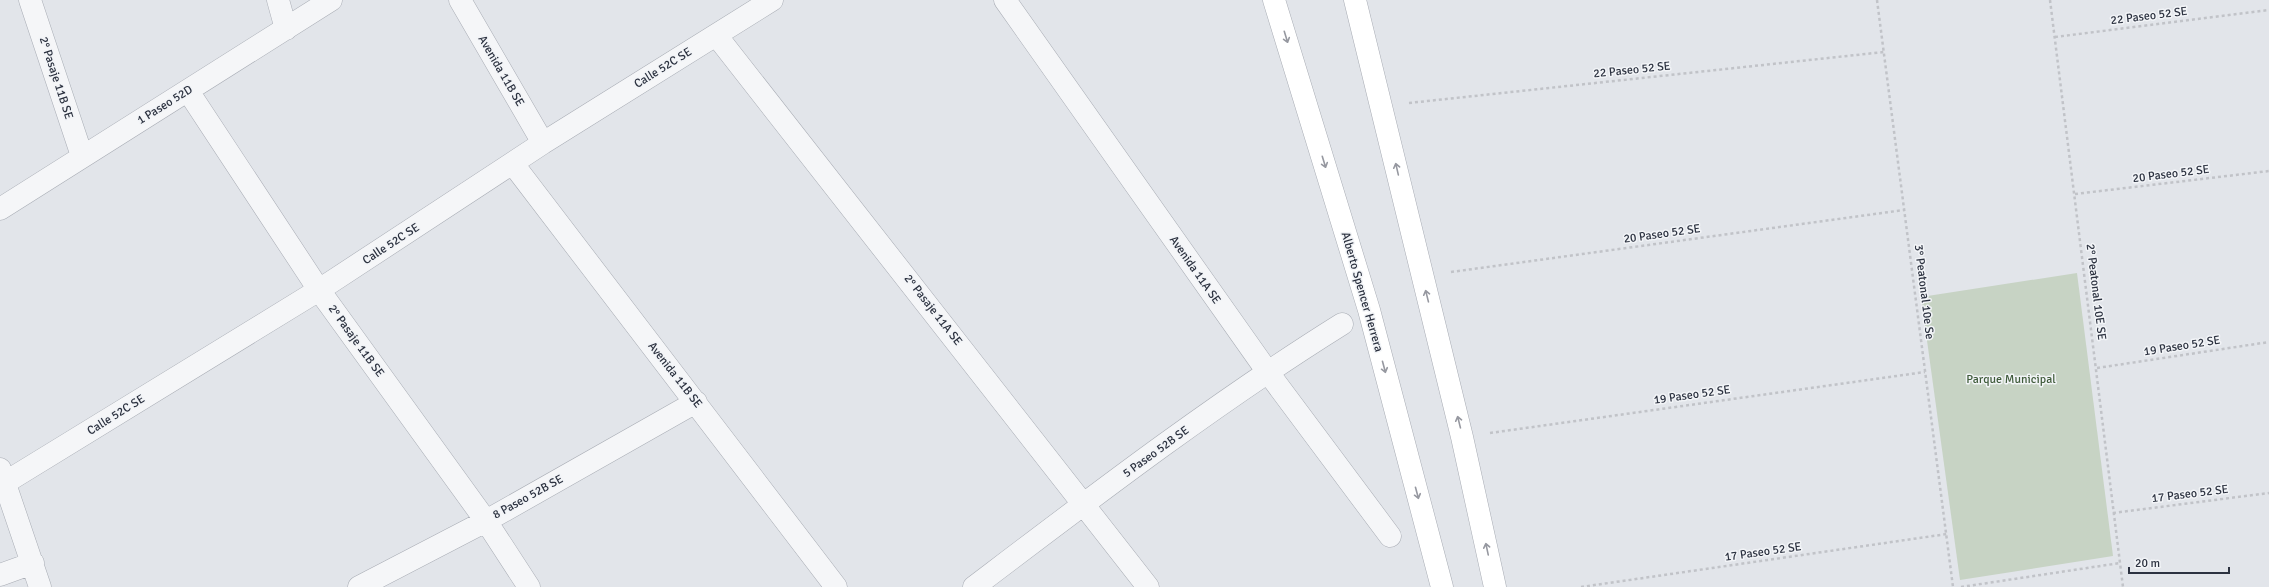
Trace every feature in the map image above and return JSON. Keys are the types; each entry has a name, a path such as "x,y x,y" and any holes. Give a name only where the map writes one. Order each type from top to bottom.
{"street":[{"name":"2° Pasaje 11B SE","path":"30,0 82,156"},
{"path":"278,0 286,29"},
{"name":"1 Paseo 52D","path":"0,210 82,156 331,0"},
{"name":"Avenida 11B SE","path":"460,0 543,143"},
{"name":"Calle 52C SE","path":"3,476 319,290 543,143 772,0"},
{"name":"Avenida 11A SE","path":"1005,0 1267,371 1390,536"},
{"name":"Alberto Spencer Herrera","path":"1274,0 1369,310 1442,587"},
{"path":"1355,0 1462,437 1495,587"},
{"name":"2° Pasaje 11A SE","path":"716,35 1085,503 1148,587"},
{"name":"2° Pasaje 11B SE","path":"188,91 319,290 486,521 529,587"},
{"name":"Avenida 11B SE","path":"513,164 836,587"},
{"name":"5 Paseo 52B SE","path":"974,587 1085,503 1267,371 1342,324"},
{"name":"8 Paseo 52B SE","path":"359,587 486,521 696,402"},
{"path":"3,476 40,587"},
{"path":"0,575 33,563"}],"path":[{"name":"3° Peatonal 10e Se","path":"1877,0 1953,587"},
{"name":"2° Peatonal 10E SE","path":"2050,0 2097,368 2113,513 2123,587"},
{"name":"22 Paseo 52 SE","path":"2055,37 2269,10"},
{"name":"22 Paseo 52 SE","path":"1382,106 1884,52"},
{"name":"20 Paseo 52 SE","path":"2075,194 2269,171"},
{"name":"20 Paseo 52 SE","path":"1422,276 1904,210"},
{"name":"19 Paseo 52 SE","path":"2097,368 2269,342"},
{"name":"19 Paseo 52 SE","path":"1462,437 1925,372"},
{"name":"17 Paseo 52 SE","path":"2113,513 2269,493"},
{"name":"17 Paseo 52 SE","path":"1582,587 1946,534"},
{"path":"1960,587 2120,563"}],"green space":[{"name":"Parque Municipal","path":"2077,273 2113,556 1960,580 1921,297"}]}
